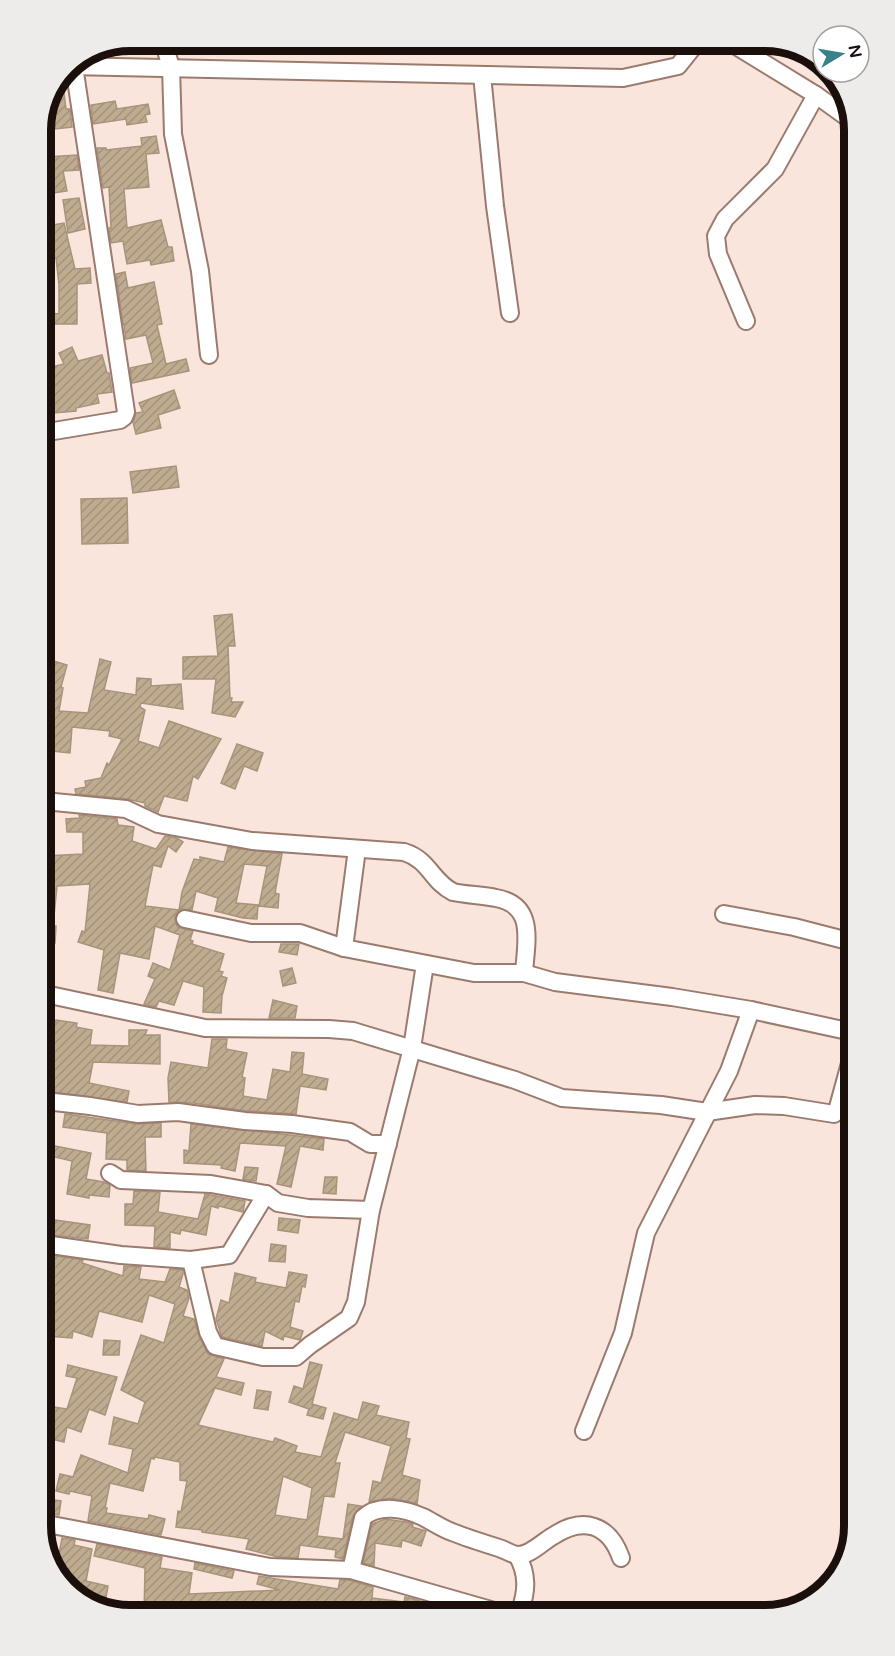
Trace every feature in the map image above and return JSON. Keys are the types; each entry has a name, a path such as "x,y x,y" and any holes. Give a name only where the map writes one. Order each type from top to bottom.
{"street":[{"path":"166,51 171,67 173,134 199,260 209,355"},
{"path":"83,66 623,78 678,66 690,51"},
{"path":"744,51 842,113"},
{"path":"51,432 120,420 126,412 73,75"},
{"path":"482,75 495,206 510,313"},
{"path":"746,321 718,254 716,236 725,219 775,169 816,95"},
{"path":"51,802 126,809 158,824 252,841 404,852 415,855 423,861 437,880 453,892 511,902 520,911 525,921 526,936 524,973"},
{"path":"344,948 357,849"},
{"path":"724,914 794,927 844,940"},
{"path":"185,919 251,933 300,933 344,948 474,973 524,973 555,982 752,1010 844,1030"},
{"path":"190,1260 208,1332 215,1346 263,1357 297,1357 310,1345 350,1318 356,1302 371,1210 412,1048 425,964"},
{"path":"51,995 205,1028 353,1031 515,1080 562,1098 707,1112 755,1105 784,1106 834,1114 837,1111 844,1085"},
{"path":"584,1431 623,1333 646,1233 729,1071 752,1010"},
{"path":"51,1102 138,1114 178,1112 245,1121 292,1124 350,1132 370,1144 388,1144"},
{"path":"110,1173 121,1180 211,1184 267,1194 278,1203 308,1208 371,1210"},
{"path":"51,1245 121,1255 190,1260 229,1255 267,1194"},
{"path":"351,1570 363,1518 368,1512 378,1510 407,1512 423,1517 451,1532 517,1555 531,1551 563,1530 590,1526 606,1532 617,1546 621,1558"},
{"path":"51,1525 270,1567 351,1570 474,1605"},
{"path":"517,1555 523,1564 526,1580 522,1605"}],"building":[{"path":"63,87 66,109 70,109 72,127 55,129 53,115"},
{"path":"115,101 117,109 148,104 150,114 145,115 147,122 127,125 126,119 93,124 91,105"},
{"path":"156,136 159,153 146,154 149,187 124,189 127,228 161,220 168,247 172,247 174,261 151,265 150,260 127,264 123,241 111,243 109,187 103,188 97,148 106,148 106,150 142,146 141,138"},
{"path":"77,155 79,170 63,171 67,191 54,193 51,180 51,157"},
{"path":"79,198 85,229 68,233 63,200"},
{"path":"64,223 75,269 90,268 91,283 77,284 77,324 51,324 51,313 59,314 59,285 56,258 51,258 51,225"},
{"path":"125,272 128,288 154,282 162,324 157,325 166,364 186,359 189,371 132,383 130,368 153,363 146,335 126,339 124,325 126,324 123,324 116,274"},
{"path":"72,347 78,361 102,355 107,373 109,373 112,392 97,394 99,403 76,408 76,411 51,413 51,367 64,364 59,353"},
{"path":"174,390 180,408 158,415 161,428 136,434 133,422 136,413 143,412 139,403"},
{"path":"176,466 179,487 133,493 130,472"},
{"path":"127,498 128,543 82,544 81,499"},
{"path":"232,614 235,646 228,646 230,698 232,698 231,702 243,702 235,717 212,713 216,679 183,679 183,657 218,656 214,616"},
{"path":"100,659 111,662 104,690 136,695 137,678 151,679 151,686 181,684 183,709 141,703 140,707 145,710 138,741 159,748 169,721 221,739 198,779 193,776 187,801 164,796 158,812 145,806 145,803 127,799 76,794 75,789 86,787 85,781 101,778 107,763 109,765 122,739 109,736 110,731 72,727 70,753 52,751 51,660 67,665 61,687 63,688 59,711 88,713"},
{"path":"237,744 263,753 257,771 244,766 235,789 221,783"},
{"path":"79,815 117,819 118,825 134,827 132,841 156,849 165,836 177,838 183,842 176,852 168,846 161,867 153,865 145,906 179,910 182,892 194,859 200,860 200,857 224,862 228,847 282,854 275,893 279,894 278,908 259,906 267,866 244,864 236,903 258,905 257,919 215,911 218,898 196,891 192,910 181,909 175,916 178,927 193,931 190,940 193,941 192,944 224,954 219,971 223,972 221,976 227,978 222,996 221,1013 203,1012 204,987 183,981 174,1005 159,1001 156,1007 144,1004 155,979 148,976 153,963 170,970 180,935 155,926 149,959 120,953 113,993 98,990 104,950 78,942 82,931 85,932 90,884 57,886 53,926 56,926 55,943 51,943 51,856 83,854 83,832 67,832 66,819 80,818"},
{"path":"281,944 299,944 297,955 279,952"},
{"path":"292,968 296,983 283,986 280,971"},
{"path":"273,1000 297,1006 295,1018 269,1018"},
{"path":"56,1020 77,1023 76,1027 92,1030 90,1045 129,1046 129,1030 147,1030 145,1035 160,1035 160,1064 93,1062 89,1083 129,1091 127,1102 51,1092 51,1022"},
{"path":"212,1039 227,1039 226,1049 247,1053 242,1077 245,1078 243,1096 267,1100 273,1069 290,1072 292,1052 304,1053 302,1074 328,1079 326,1090 300,1086 296,1114 169,1102 168,1078 171,1062 208,1068"},
{"path":"65,1114 137,1124 161,1123 161,1137 145,1137 146,1171 127,1170 127,1160 106,1159 107,1133 63,1127"},
{"path":"191,1124 324,1139 323,1150 300,1146 291,1187 277,1184 286,1146 240,1143 235,1171 221,1168 222,1165 184,1163 184,1150 189,1151"},
{"path":"51,1145 91,1153 86,1179 110,1185 109,1197 89,1195 89,1198 67,1194 72,1161 51,1156"},
{"path":"245,1167 258,1168 256,1181 243,1179"},
{"path":"325,1177 337,1177 336,1194 323,1193"},
{"path":"134,1191 160,1192 158,1212 198,1219 205,1194 245,1201 243,1212 211,1206 206,1235 181,1230 180,1234 170,1232 170,1248 154,1247 155,1226 125,1225 125,1204 133,1204"},
{"path":"279,1218 300,1220 298,1233 278,1230"},
{"path":"51,1220 90,1225 88,1239 51,1235"},
{"path":"271,1244 286,1246 285,1262 269,1261"},
{"path":"51,1255 83,1260 82,1263 123,1276 124,1266 141,1267 139,1279 165,1282 170,1269 183,1270 179,1287 187,1290 189,1298 183,1316 194,1319 208,1354 224,1359 216,1377 244,1383 241,1395 215,1388 198,1425 273,1442 275,1438 297,1446 295,1452 321,1457 334,1413 358,1420 363,1402 379,1406 376,1415 409,1422 406,1438 410,1439 402,1475 420,1480 417,1504 392,1498 369,1502 373,1481 381,1483 391,1446 345,1432 335,1463 340,1463 334,1497 324,1496 317,1536 343,1539 348,1504 361,1506 353,1516 343,1559 335,1557 336,1550 300,1545 298,1558 278,1557 246,1549 249,1539 176,1527 187,1481 180,1480 180,1462 155,1457 151,1458 143,1491 110,1483 105,1508 107,1508 106,1513 148,1519 149,1515 165,1519 161,1535 88,1521 92,1496 70,1491 69,1494 56,1491 60,1474 73,1477 81,1455 128,1473 133,1449 109,1444 114,1417 138,1424 145,1402 121,1390 141,1335 164,1343 175,1304 149,1295 142,1322 99,1311 92,1337 73,1331 72,1338 51,1336","holes":["283,1476 312,1488 307,1520 275,1515"]},
{"path":"289,1272 307,1275 299,1302 295,1301 290,1327 303,1331 300,1340 284,1336 283,1340 265,1331 262,1346 222,1337 216,1319 221,1300 229,1303 235,1273 256,1278 255,1282 286,1288"},
{"path":"104,1340 120,1341 119,1355 103,1355"},
{"path":"310,1362 322,1365 312,1404 326,1408 323,1419 307,1415 309,1409 289,1402 294,1386 303,1389"},
{"path":"68,1365 117,1377 105,1415 89,1409 81,1432 67,1427 64,1442 51,1439 55,1422 52,1421 54,1407 67,1409 77,1378 66,1376"},
{"path":"257,1390 271,1392 268,1410 254,1408"},
{"path":"51,1500 61,1501 59,1515 51,1514"},
{"path":"385,1519 413,1524 412,1527 426,1531 421,1546 402,1540 401,1547 375,1543 374,1566 363,1563 372,1524"},
{"path":"62,1538 75,1540 74,1545 92,1549 86,1581 108,1586 105,1601 82,1589 74,1582 58,1558"},
{"path":"97,1544 162,1557 160,1568 192,1573 189,1594 280,1590 257,1584 259,1576 338,1589 340,1580 349,1580 373,1587 372,1598 404,1602 405,1597 430,1605 144,1605 145,1568 94,1556"},
{"path":"195,1563 234,1571 232,1578 194,1569"}]}
